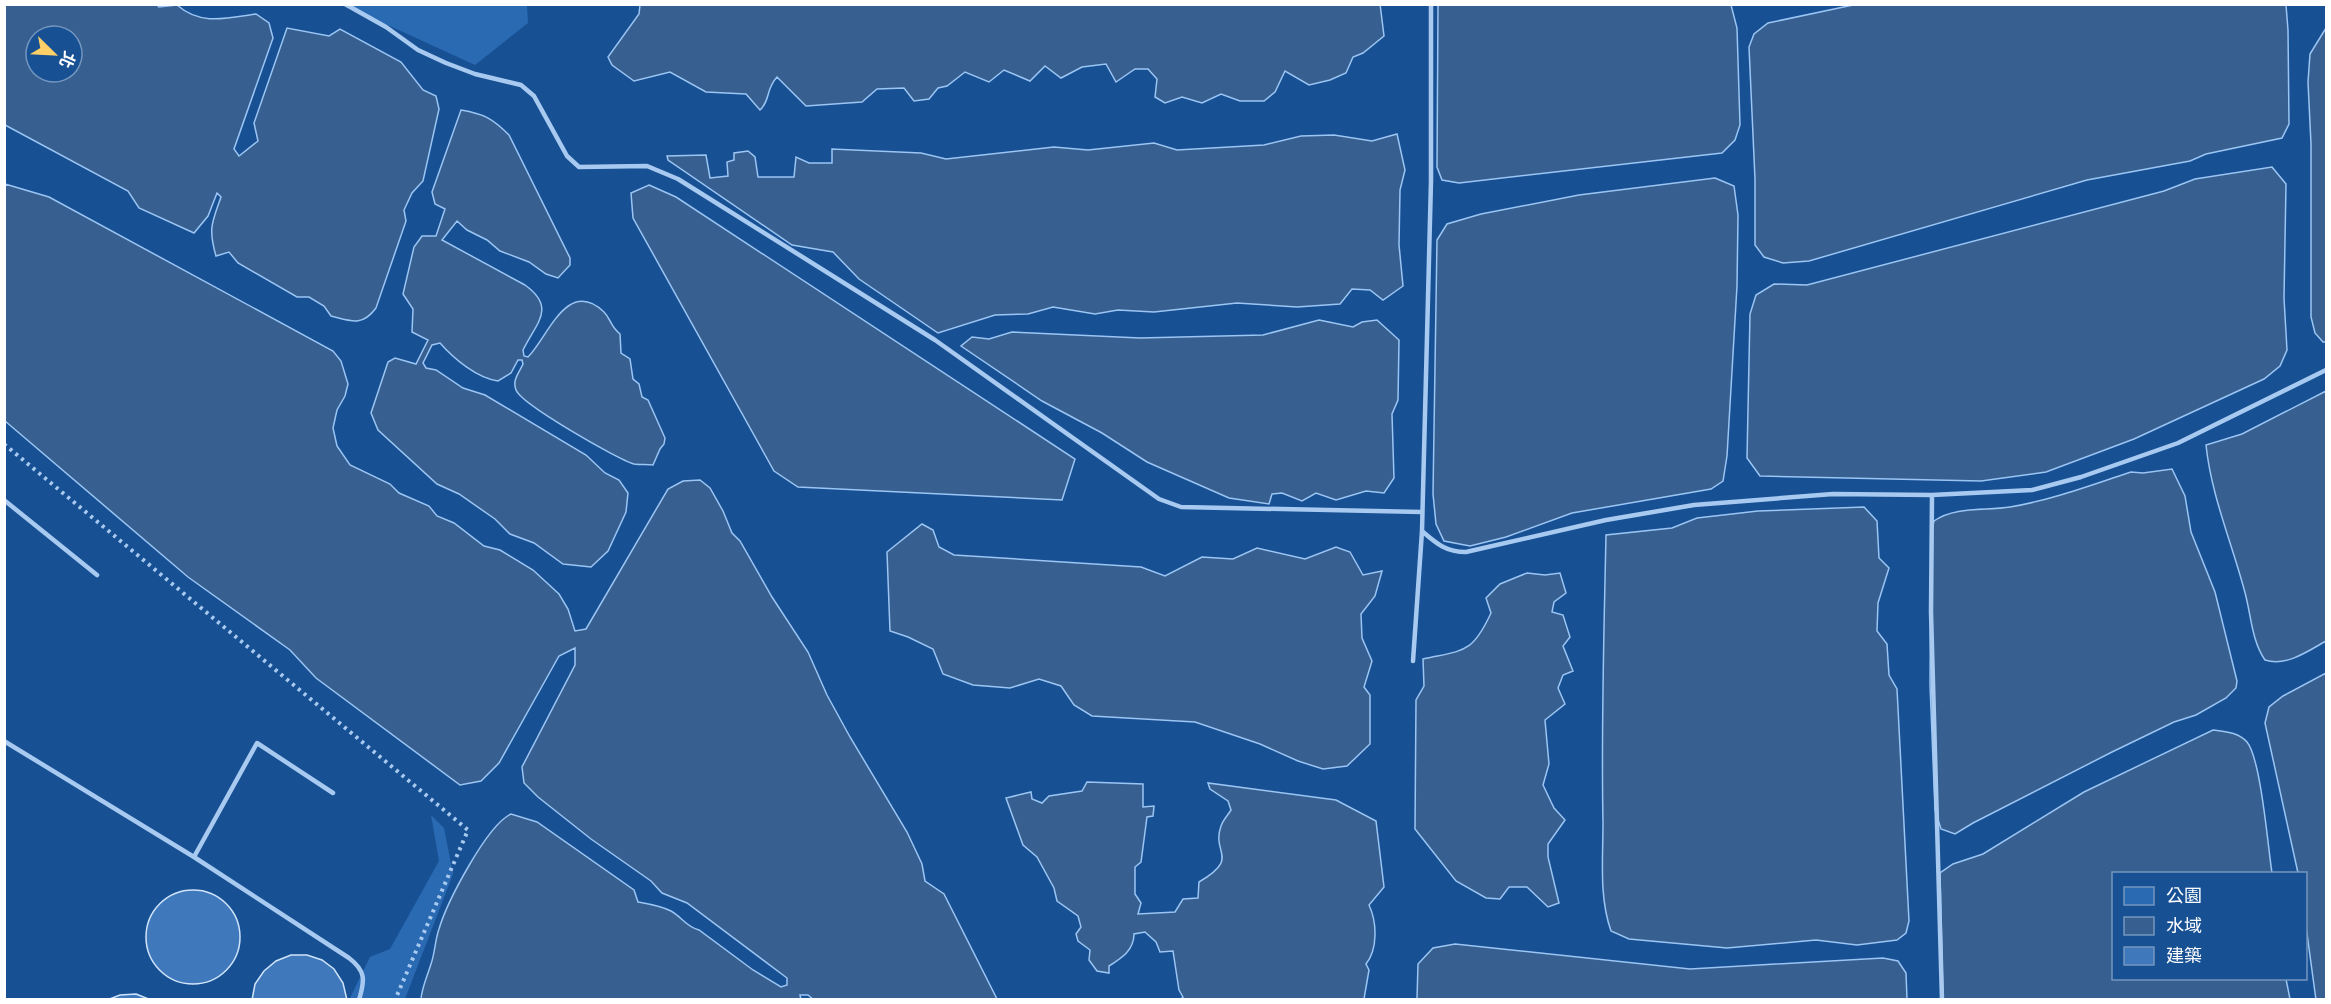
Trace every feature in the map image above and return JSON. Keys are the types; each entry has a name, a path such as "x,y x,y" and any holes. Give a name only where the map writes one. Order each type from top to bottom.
{"lane":[{"path":"345,4 386,27 418,50 446,63 475,74 521,85 534,96 567,156 579,166 646,166 678,179 935,340 1159,499 1181,507 1422,512"},
{"path":"1413,662 1422,531 1431,181 1431,4"},
{"path":"1422,531 1442,549 1466,552 1606,520 1694,505 1833,494 1932,495 2032,490 2081,477 2178,443 2326,370"},
{"path":"1932,495 1931,612 1942,999"},
{"path":"4,500 97,575"},
{"path":"4,741 194,857 358,965 364,978 359,999"},
{"path":"194,857 257,743 333,793"}],"path":[{"path":"4,444 468,830 395,999"}],"green space":[{"path":"344,5 527,5 528,23 475,65"},
{"path":"431,815 444,828 453,874 405,999 349,1000 370,957 390,949 439,861"}],"water":[{"path":"1380,4 1384,36 1363,53 1353,57 1346,73 1330,80 1309,85 1285,71 1275,92 1264,101 1240,101 1221,94 1202,103 1182,97 1165,103 1155,97 1157,79 1148,69 1135,69 1116,82 1106,64 1082,67 1061,78 1045,66 1030,81 1004,70 989,82 965,72 947,86 938,88 929,99 914,101 904,88 877,89 862,102 806,106 777,77 760,110 746,94 706,92 670,72 634,81 612,65 608,57 639,14 640,5"},
{"path":"5,5 157,5 159,7 177,5 195,16 215,19 256,14 269,23 273,38 234,149 239,156 258,141 254,123 287,28 329,36 340,29 401,62 423,90 436,96 439,109 423,181 412,193 404,210 406,221 376,308 366,318 356,321 331,316 324,306 309,297 297,297 238,263 229,252 216,256 212,232 213,220 221,197 217,193 208,216 194,233 139,208 128,191 5,125"},
{"path":"1438,5 1731,5 1737,28 1740,125 1735,140 1722,153 1459,183 1442,180 1437,167"},
{"path":"1853,5 2286,5 2289,124 2282,138 2206,154 2190,161 2087,180 1809,261 1783,263 1764,257 1755,245 1755,179 1749,47 1754,34 1768,23"},
{"path":"2326,28 2326,342 2323,342 2315,333 2311,317 2311,144 2308,82 2310,54"},
{"path":"461,110 487,118 498,124 509,135 570,258 570,265 558,278 546,274 529,262 500,251 457,221 442,240 525,285 535,293 540,301 541,316 523,350 524,356 528,357 551,325 569,306 579,301 591,303 604,312 620,334 621,353 630,359 633,379 639,384 642,397 648,400 665,438 653,465 634,464 570,430 522,397 516,390 515,383 523,364 522,360 518,360 511,373 498,381 482,376 466,367 440,343 432,345 423,363 426,368 436,370 463,388 485,395 586,455 605,473 619,480 628,493 626,512 608,551 591,567 563,564 534,543 510,534 495,519 459,494 437,484 378,430 371,413 388,362 395,358 416,364 428,340 412,332 413,309 403,294 414,247 422,236 436,236 445,209 435,204 432,192"},
{"path":"1397,134 1405,170 1400,190 1399,245 1403,286 1383,300 1370,290 1352,289 1340,304 1297,307 1237,303 1154,312 1118,310 1095,314 1053,307 1028,314 995,315 938,333 859,279 833,252 792,245 668,160 667,156 706,155 710,178 728,176 727,162 734,160 734,153 748,151 755,157 758,177 794,177 796,157 809,163 832,163 832,149 921,153 946,159 1054,147 1088,150 1154,143 1177,150 1264,145 1301,136 1334,135 1372,141"},
{"path":"2272,167 2286,184 2284,298 2287,350 2280,366 2264,379 2134,439 2046,472 1981,481 1760,476 1747,458 1750,314 1756,295 1774,284 1807,285 2164,191 2195,179"},
{"path":"1715,178 1734,186 1738,215 1737,286 1727,456 1723,481 1711,489 1572,513 1506,537 1470,546 1444,541 1436,524 1433,494 1437,240 1447,224 1481,214 1579,195"},
{"path":"5,184 49,197 333,351 341,361 348,384 345,396 337,410 333,428 337,446 350,465 390,484 399,493 429,506 437,516 454,523 484,546 500,550 533,570 559,594 568,609 575,631 586,629 668,489 683,481 700,480 710,488 732,533 740,541 772,597 808,652 827,695 850,737 907,832 922,864 925,881 944,894 997,999 814,1000 808,995 800,995 801,1000 421,999 438,933 450,901 480,848 501,821 511,814 537,822 634,890 638,902 671,911 753,970 781,987 787,985 787,978 687,903 662,893 651,881 591,839 524,783 522,767 575,665 575,648 559,656 499,763 481,781 460,785 316,678 290,650 188,577 5,421"},
{"path":"649,185 676,197 1075,459 1062,500 798,487 774,471 633,218 631,193"},
{"path":"1319,320 1353,327 1362,322 1377,320 1399,340 1398,400 1392,414 1394,478 1384,493 1366,491 1336,500 1316,493 1302,501 1282,493 1272,494 1269,504 1229,498 1147,462 1102,433 1042,401 961,346 972,337 989,339 1012,332 1140,338 1263,335"},
{"path":"2326,391 2326,641 2289,660 2273,662 2265,660 2254,635 2244,589 2217,499 2206,445 2242,434"},
{"path":"2172,469 2185,496 2191,532 2215,592 2237,681 2236,688 2226,698 2196,715 2174,722 2112,752 1955,834 1941,829 1935,810 1930,685 1931,534 1934,521 1942,516 1961,511 2010,507 2041,500 2131,472 2143,473"},
{"path":"1864,507 1877,521 1879,558 1889,568 1878,603 1877,631 1887,644 1889,675 1897,689 1909,921 1906,933 1897,940 1857,945 1816,940 1727,948 1629,939 1611,931 1602,878 1606,535 1672,528 1697,518 1758,511"},
{"path":"922,524 933,530 939,547 954,555 1141,567 1165,576 1202,557 1233,559 1257,548 1305,559 1336,547 1350,552 1363,575 1382,571 1375,596 1361,614 1362,638 1372,661 1364,687 1370,695 1370,744 1347,766 1323,769 1195,722 1092,716 1074,705 1061,686 1039,679 1010,688 973,685 943,674 933,649 890,631 887,552"},
{"path":"1527,573 1545,575 1560,573 1566,593 1554,602 1552,612 1563,615 1570,637 1563,646 1573,671 1563,675 1558,688 1565,704 1545,720 1549,764 1543,785 1554,808 1565,820 1548,844 1548,857 1559,903 1548,907 1527,887 1509,887 1500,899 1486,898 1456,881 1415,829 1416,700 1424,686 1423,659 1458,651 1472,643 1491,613 1486,598 1500,584"},
{"path":"2326,673 2326,999 2316,1000 2307,933 2307,872 2298,872 2265,723 2269,707 2283,696"},
{"path":"2213,730 2232,733 2247,742 2252,751 2260,784 2272,872 2112,872 2112,980 2286,980 2290,999 1943,999 1940,873 1953,864 1983,854 2084,792"},
{"path":"1087,782 1143,784 1143,807 1154,806 1153,816 1147,817 1141,862 1135,867 1135,894 1141,903 1138,914 1175,912 1183,899 1198,898 1199,882 1219,867 1222,855 1219,835 1222,824 1231,810 1228,801 1210,789 1208,783 1336,800 1376,821 1384,887 1369,905 1374,919 1375,935 1373,951 1366,964 1369,970 1364,999 1181,999 1183,997 1179,990 1173,951 1160,952 1156,942 1145,932 1134,934 1130,949 1123,957 1109,966 1109,973 1097,971 1089,960 1090,950 1078,941 1076,934 1081,927 1078,916 1057,901 1054,888 1037,857 1023,845 1006,798 1031,792 1032,799 1042,803 1049,796 1082,791"},
{"path":"1455,944 1690,969 1883,958 1898,961 1906,973 1907,999 1417,999 1418,964 1433,948"}],"building":[{"path":"184,890 202,890 227,903 237,919 240,937 237,955 227,971 202,984 184,984 159,971 146,946 146,928 159,903"},
{"path":"291,955 307,955 322,960 334,969 343,983 347,1000 252,1000 255,984 264,971 276,961"},
{"path":"136,994 151,1000 107,1000 120,995"}]}
